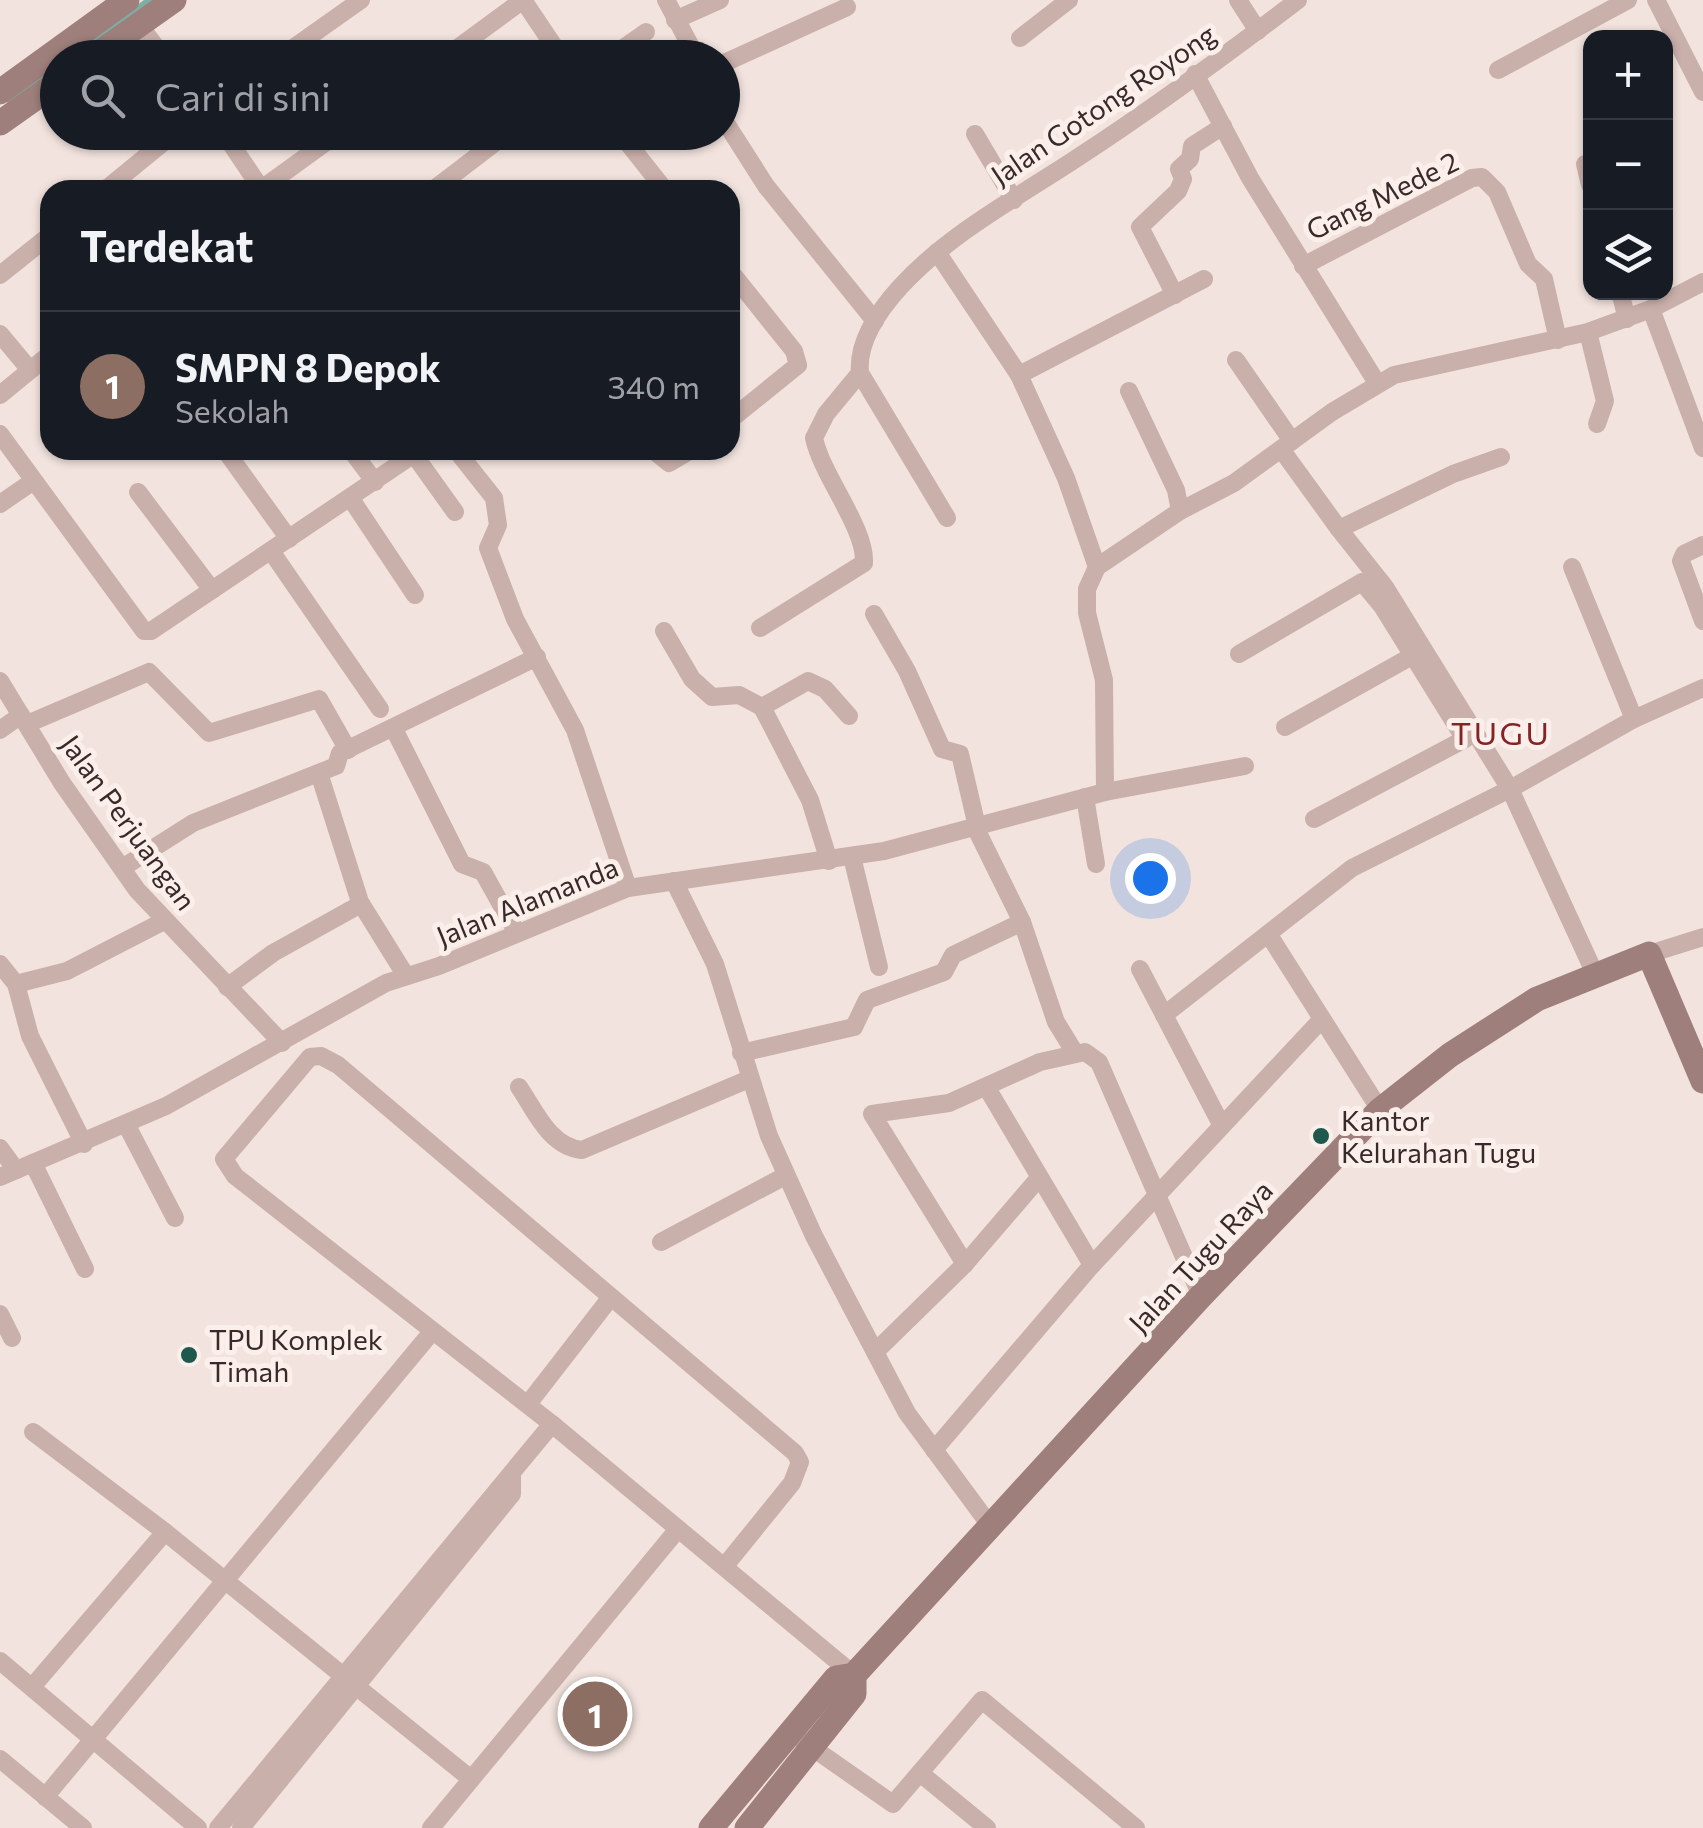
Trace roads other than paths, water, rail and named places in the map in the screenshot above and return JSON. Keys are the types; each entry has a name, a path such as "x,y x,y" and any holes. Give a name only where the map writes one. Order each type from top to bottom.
{"street":[{"path":"72,40 127,0"},
{"path":"117,40 174,0"},
{"path":"305,40 362,0"},
{"path":"469,40 523,0 550,40"},
{"path":"666,0 687,40"},
{"path":"676,20 720,0"},
{"path":"1020,38 1068,0"},
{"path":"1238,0 1258,30"},
{"name":"Jalan Gotong Royong","path":"860,374 859,361 874,321 937,252 1298,0"},
{"path":"1656,0 1703,92"},
{"path":"1498,70 1621,1"},
{"path":"740,56 846,7"},
{"path":"139,24 151,40"},
{"path":"635,40 646,32"},
{"path":"0,92 40,63"},
{"path":"1195,74 1303,266 1337,312 1378,383"},
{"path":"0,123 40,95"},
{"path":"1176,296 1140,227 1178,192 1183,178 1179,169 1190,160 1192,146 1223,126"},
{"path":"975,134 1014,200"},
{"path":"740,145 766,186 874,321"},
{"path":"117,180 154,150"},
{"path":"235,150 254,180"},
{"path":"275,180 315,150"},
{"path":"447,180 485,150"},
{"path":"633,150 657,180"},
{"name":"Gang Mede 2","path":"1303,266 1482,177 1497,192 1528,264 1544,278 1558,340"},
{"path":"0,276 40,243"},
{"path":"937,252 1019,375 1066,478 1098,567"},
{"path":"1019,375 1204,280"},
{"path":"1109,791 1104,680 1087,613 1086,589 1098,567 1180,511 1234,483 1378,383 1412,368 1588,332 1651,309 1703,282"},
{"path":"740,284 794,351 798,365 740,410"},
{"path":"1622,300 1627,319"},
{"path":"1651,309 1703,448"},
{"path":"1588,332 1606,401 1597,424"},
{"path":"0,334 30,370"},
{"path":"1236,360 1339,529 1385,586 1510,789 1595,974"},
{"path":"0,395 40,362"},
{"path":"760,628 864,563 862,547 822,467 814,438 826,414 860,374 947,518"},
{"path":"1129,391 1176,490 1180,511"},
{"path":"0,434 138,628 151,631 408,460"},
{"path":"1339,529 1453,474 1501,457"},
{"path":"232,460 289,539"},
{"path":"358,460 375,482"},
{"path":"422,460 455,512"},
{"path":"464,460 494,498 498,525 488,548 515,619 575,730 628,888"},
{"path":"0,504 32,482"},
{"path":"138,492 212,590"},
{"path":"351,498 415,595"},
{"path":"1703,545 1682,558 1695,576 1703,621"},
{"path":"271,551 380,710"},
{"path":"1572,566 1634,719"},
{"path":"1238,654 1362,582 1370,588 1465,740 1493,778 1510,789"},
{"path":"874,614 908,671 942,749 960,754 976,828 1022,922 1056,1022 1080,1052 1099,1062 1202,1296"},
{"path":"664,631 701,689 712,697 739,694 762,707 810,800 829,861"},
{"path":"1285,727 1412,656"},
{"path":"122,868 193,823 336,766 338,755 537,657"},
{"path":"0,730 149,672 209,733 319,699 348,750"},
{"path":"762,707 808,680 825,689 849,716"},
{"name":"Jalan Perjuangan","path":"0,681 122,868 164,921 282,1042"},
{"path":"1164,1015 1352,868 1510,789 1634,719 1703,688"},
{"path":"394,729 462,864 483,872 517,933"},
{"path":"1314,819 1465,740"},
{"name":"Jalan Alamanda","path":"16,1170 126,1124 282,1042 352,1000 628,888 852,857 1109,791 1246,766"},
{"path":"319,773 361,904 406,976"},
{"path":"1084,798 1096,864"},
{"path":"852,857 879,967"},
{"path":"674,881 715,964 749,1079 785,1176 906,1413 992,1528"},
{"path":"226,986 285,946 361,904"},
{"path":"16,984 68,971 164,921"},
{"path":"741,1053 854,1026 866,1000 944,972 953,955 1022,922"},
{"path":"1269,934 1380,1110"},
{"path":"1703,937 1650,954 1703,1081"},
{"name":"Jalan Tugu Raya","path":"711,1828 836,1678 854,1676 1202,1296 1380,1110 1520,1009 1595,974 1650,954"},
{"path":"0,964 16,984 30,1036 84,1144"},
{"path":"1140,969 1222,1126"},
{"path":"934,1450 1092,1265 1322,1019"},
{"path":"964,1264 872,1114 924,1110 987,1088 1040,1062 1080,1052"},
{"path":"724,1567 792,1483 800,1462 338,1066 320,1056 310,1057 231,1149 226,1164 236,1176 431,1333 528,1404 854,1676"},
{"path":"519,1087 554,1138 566,1148 582,1150 749,1079"},
{"path":"987,1088 1092,1265"},
{"path":"126,1124 176,1218"},
{"path":"0,1148 85,1269"},
{"path":"661,1242 785,1176"},
{"path":"875,1352 964,1264 1038,1179"},
{"path":"528,1404 611,1297"},
{"path":"0,1314 12,1338"},
{"path":"45,1797 431,1333"},
{"path":"242,1828 499,1486 512,1477 552,1424"},
{"path":"33,1432 227,1580 471,1779"},
{"path":"430,1828 678,1529"},
{"path":"32,1687 165,1532"},
{"path":"0,1661 198,1828"},
{"name":"Jalan Tugu Raya","path":"746,1828 854,1694 854,1676"},
{"path":"218,1828 351,1681"},
{"path":"790,1729 887,1803 900,1799 982,1700 1136,1828"},
{"path":"0,1759 83,1828"},
{"path":"920,1773 986,1828"}],"waterway":[{"path":"95,40 149,0"},
{"path":"10,101 40,79"}],"place":[{"name":"Kantor Kelurahan Tugu","path":"1321,1136"},
{"name":"TPU Komplek Timah","path":"189,1355"},
{"name":"SMPN 8 Depok","path":"595,1714"}],"district":[{"name":"TUGU","path":"1501,732"}]}
